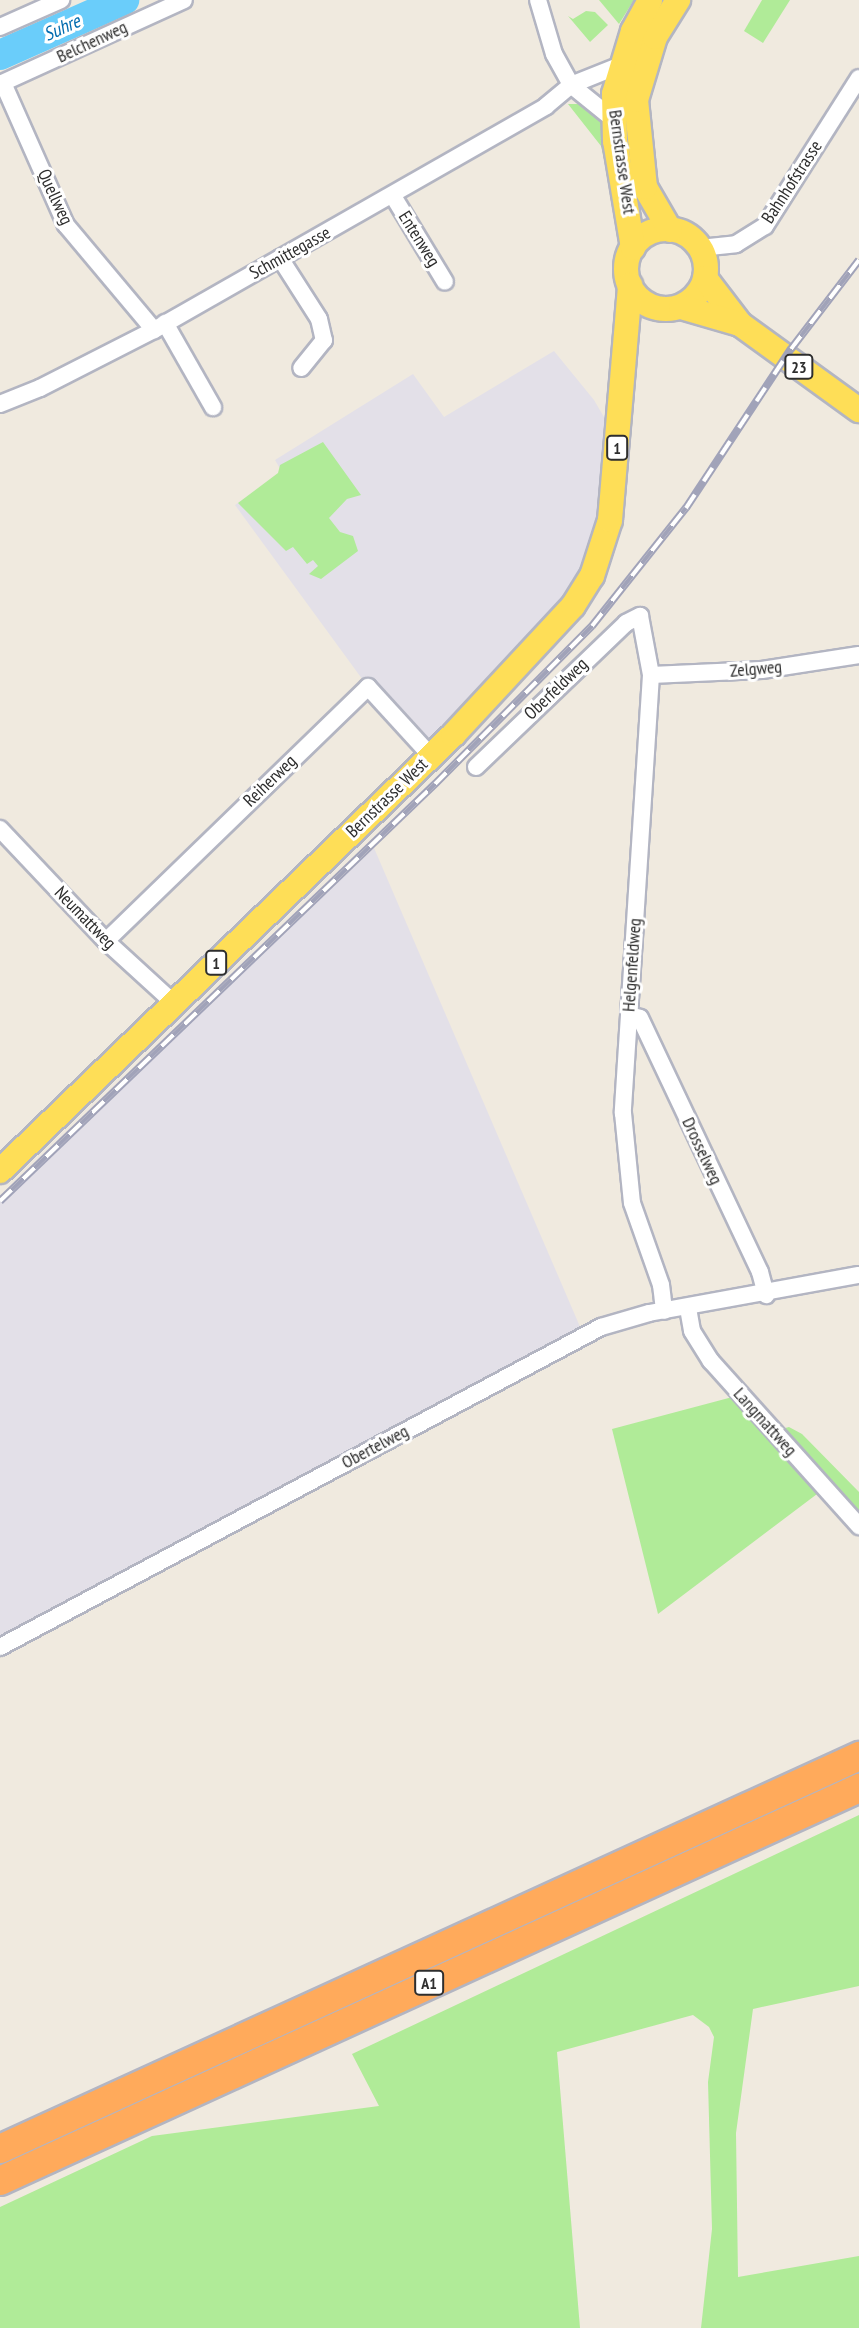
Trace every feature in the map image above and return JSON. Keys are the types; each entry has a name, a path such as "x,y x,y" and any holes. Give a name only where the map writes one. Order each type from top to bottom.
{"highway":[{"name":"A1","path":"0,2148 859,1756"},
{"name":"A1","path":"0,2180 859,1788"}],"main road":[{"name":"Bernstrasse West","path":"633,248 613,119 621,65 650,0"},
{"name":"Bernstrasse West","path":"670,230 645,187 636,100 655,37 678,0"},
{"path":"626,345 640,326 696,296 705,278 700,248 687,235 670,230 649,234 633,248"},
{"name":"1","path":"630,285 627,262 633,248"},
{"name":"23","path":"705,278 740,324 859,410"},
{"name":"Bernstrasse West","path":"0,1171 431,756 551,630 592,576 615,489 630,285"},
{"path":"630,285 646,304 672,308"},
{"name":"23","path":"672,308 740,324"}],"street":[{"path":"0,27 61,0"},
{"name":"Belchenweg","path":"2,83 184,0"},
{"path":"538,0 556,59 571,85 613,119"},
{"name":"Schmittegasse","path":"0,404 40,388 159,326 393,196 546,106 571,85 621,65"},
{"name":"Bahnhofstrasse","path":"700,248 727,246 765,226 859,78"},
{"name":"Quellweg","path":"2,83 66,225 159,326 213,407"},
{"name":"Entenweg","path":"393,196 445,282"},
{"path":"280,258 319,319 324,340 301,368"},
{"name":"Helgenfeldweg","path":"640,616 651,675 623,1113 626,1162 638,1228 661,1285 664,1311"},
{"name":"Oberfeldweg","path":"476,768 625,623 640,616"},
{"name":"Zelgweg","path":"651,675 762,670 859,655"},
{"name":"Reiherweg","path":"106,941 368,687 431,756"},
{"name":"Neumattweg","path":"0,829 106,941 174,1003"},
{"name":"Drosselweg","path":"629,1015 640,1018 760,1272 766,1295"},
{"name":"Obertelweg","path":"0,1647 591,1332 629,1317 766,1295 859,1275"},
{"name":"Langmattweg","path":"688,1308 692,1331 710,1361 859,1526"}],"shaded area":[{"path":"554,351 594,400 618,441 592,576 431,756 368,687 235,505 282,472 275,460 413,374 444,417"},
{"path":"374,848 584,1336 0,1645 0,1201"}],"green space":[{"path":"599,0 634,0 619,24"},
{"path":"762,0 790,0 763,43 744,31"},
{"path":"586,11 595,12 608,25 590,42 568,16 573,19"},
{"path":"568,104 580,104 603,122 610,186 601,146"},
{"path":"323,442 361,495 347,499 329,518 340,532 353,536 358,551 321,579 309,574 318,566 313,560 307,564 293,547 286,551 238,503 278,473 280,465"},
{"path":"740,1395 774,1431 789,1427 802,1434 859,1492 859,1526 825,1488 658,1614 612,1429"},
{"path":"859,1815 859,1986 753,2009 736,2133 738,2277 859,2256 859,2328 701,2328 712,2229 708,2082 714,2037 709,2027 693,2015 557,2052 580,2328 0,2328 0,2207 152,2136 379,2106 352,2054"}],"waterway":[{"name":"Suhre","path":"0,55 124,0"}],"railway":[{"path":"0,1201 435,784 592,626 686,508 791,349 859,260"}]}
